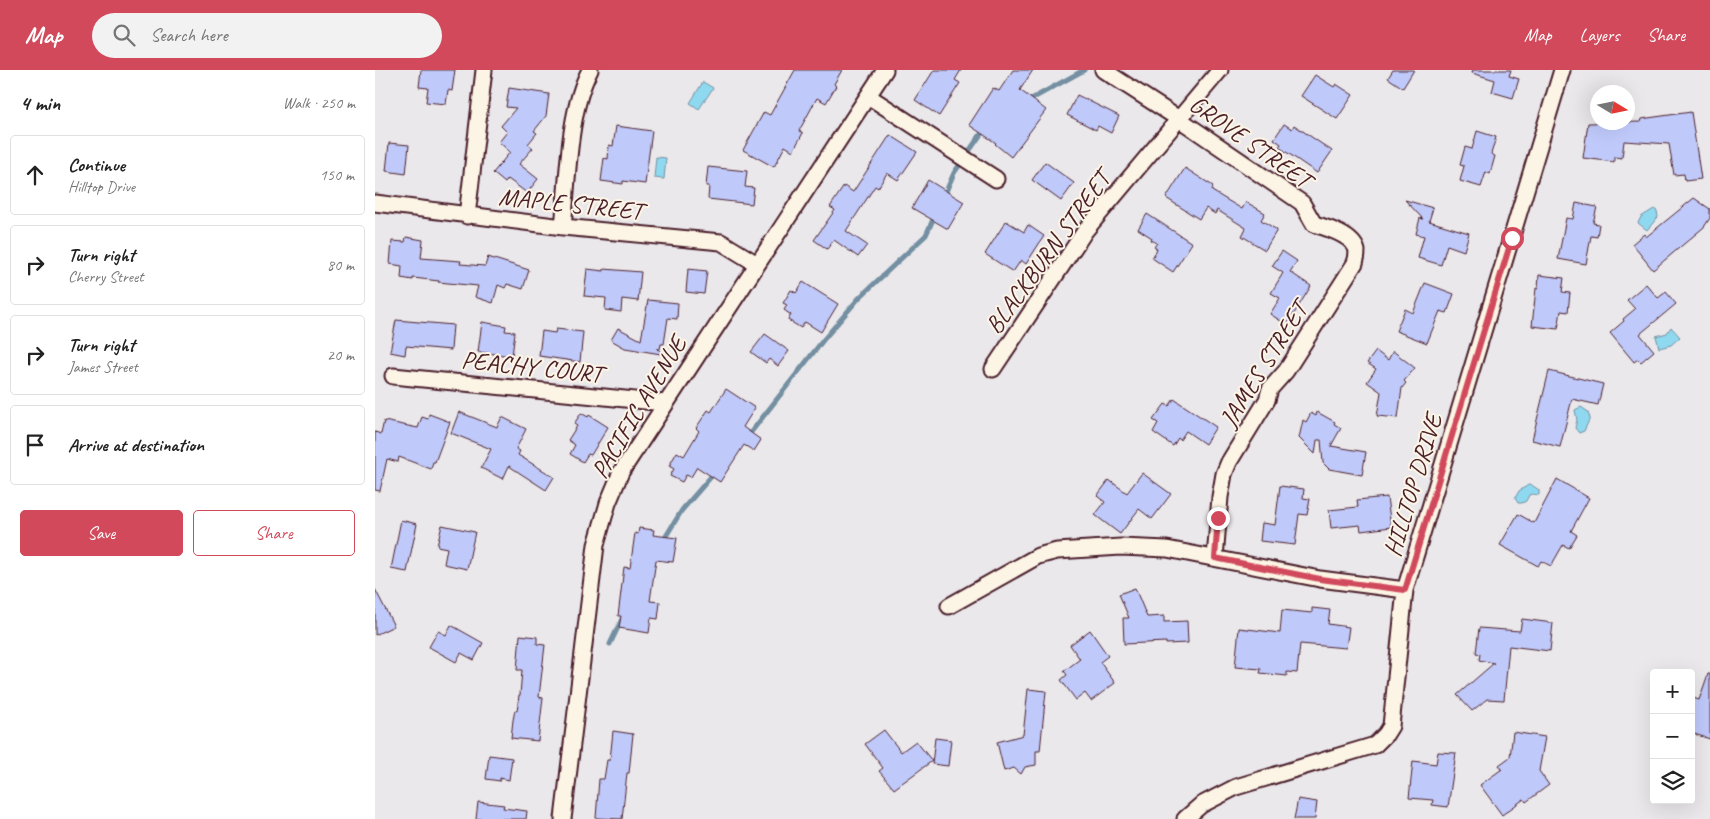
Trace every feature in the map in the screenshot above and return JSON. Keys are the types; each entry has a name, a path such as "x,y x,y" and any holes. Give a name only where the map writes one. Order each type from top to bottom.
{"street":[{"path":"467,216 484,70"},
{"path":"563,226 574,120 577,104 590,70"},
{"name":"PACIFIC AVENUE","path":"563,819 596,545 608,503 621,472 885,70"},
{"name":"BLACKBURN STREET","path":"993,369 1085,231 1220,70"},
{"name":"HILLTOP DRIVE","path":"1185,819 1201,805 1236,787 1375,745 1391,726 1405,590 1562,70"},
{"name":"GROVE STREET","path":"1104,71 1179,119 1302,203 1314,224"},
{"path":"868,96 996,179"},
{"name":"MAPLE STREET","path":"375,204 467,216 721,242 757,264"},
{"name":"JAMES STREET","path":"1215,558 1219,497 1224,474 1229,462 1267,400 1270,389 1286,371 1355,263 1357,252 1353,243 1333,229 1314,224"},
{"name":"PEACHY COURT","path":"393,376 665,403"},
{"path":"949,606 1038,556 1057,551 1121,547 1167,549 1320,579 1405,590"}],"water":[{"path":"703,82 713,88 699,109 690,103"},
{"path":"656,157 666,158 664,179 654,178"},
{"path":"1654,209 1657,211 1658,217 1647,230 1638,223 1641,217"},
{"path":"1671,327 1680,337 1671,345 1659,348 1656,336 1667,333"},
{"path":"1581,407 1587,411 1590,418 1584,431 1579,433 1575,428 1577,420 1575,410"},
{"path":"1530,484 1539,490 1539,495 1529,495 1526,501 1518,503 1515,498 1519,491"}],"building":[{"path":"421,70 455,70 452,91 448,90 446,104 426,102 428,88 419,87"},
{"path":"795,70 842,70 834,84 836,86 826,103 817,98 799,131 803,133 793,151 785,146 774,167 743,150 764,112 770,115"},
{"path":"934,70 961,70 955,80 960,83 939,116 915,100"},
{"path":"1013,70 1033,70 1020,90 1046,110 1011,157 996,143 969,125 993,88 999,91"},
{"path":"1393,70 1414,70 1403,88 1388,78"},
{"path":"1473,70 1511,70 1509,76 1519,79 1513,98 1492,92 1495,80 1472,73"},
{"path":"1315,75 1334,87 1336,84 1353,95 1337,119 1301,96"},
{"path":"509,88 549,94 546,116 534,131 537,133 528,144 533,148 519,164 538,179 527,193 508,179 505,183 493,173 510,152 499,142 507,132 501,126 516,108 506,107"},
{"path":"1077,95 1119,116 1111,133 1098,126 1096,130 1067,115"},
{"path":"1691,112 1701,179 1685,181 1684,174 1674,175 1669,144 1624,141 1622,158 1614,157 1614,162 1583,158 1588,123 1590,123 1590,130 1635,130 1635,122 1641,122 1642,119"},
{"path":"1284,124 1292,129 1294,125 1332,151 1317,173 1279,147 1281,144 1274,139"},
{"path":"616,126 652,131 645,184 601,181 604,158 608,159 609,145 613,146"},
{"path":"1477,131 1496,137 1491,154 1495,156 1490,174 1486,172 1481,187 1460,181 1464,166 1460,165 1465,147 1472,149"},
{"path":"890,135 917,152 898,180 887,173 878,188 875,186 846,231 867,245 858,257 834,240 827,249 814,240 835,210 830,207 844,186 853,192"},
{"path":"389,143 409,145 406,174 386,171"},
{"path":"1045,162 1074,183 1061,201 1032,180"},
{"path":"708,167 747,171 745,187 754,188 752,204 708,199 709,186 706,186"},
{"path":"1185,168 1213,186 1212,191 1242,209 1246,202 1265,213 1261,220 1277,230 1265,250 1242,236 1246,228 1217,210 1215,214 1206,208 1199,219 1166,198"},
{"path":"928,180 964,202 948,229 912,208"},
{"path":"1694,198 1710,209 1710,218 1704,227 1653,270 1632,244 1644,234 1646,237"},
{"path":"1405,200 1433,208 1429,221 1469,233 1464,251 1447,245 1441,265 1418,258 1424,236 1416,234 1420,218 1423,219"},
{"path":"1576,203 1597,207 1593,223 1599,224 1597,237 1591,236 1586,264 1558,259 1566,218 1573,219"},
{"path":"1147,214 1192,243 1173,272 1152,258 1157,249 1154,247 1157,243 1138,229"},
{"path":"1006,221 1024,232 1028,225 1044,236 1026,264 1021,260 1013,272 985,254"},
{"path":"406,237 423,240 421,258 461,261 460,264 485,266 488,257 529,270 523,289 507,284 505,288 498,285 493,303 475,297 478,286 401,278 402,266 390,264 392,241 405,242"},
{"path":"1282,251 1297,261 1290,272 1311,286 1287,325 1270,314 1280,298 1271,293 1283,273 1272,266"},
{"path":"587,269 641,272 638,301 622,299 621,312 605,310 606,298 584,296"},
{"path":"688,269 707,271 704,294 686,292"},
{"path":"1539,275 1564,278 1562,292 1570,293 1568,312 1561,311 1558,329 1532,326"},
{"path":"803,282 838,304 821,332 805,322 801,328 788,320 791,315 784,310 787,305 783,303 791,290 796,293"},
{"path":"1425,283 1454,294 1447,313 1440,311 1427,343 1396,331 1405,309 1413,313"},
{"path":"1646,284 1658,298 1666,292 1676,304 1640,334 1654,351 1641,362 1638,359 1634,362 1610,333 1635,309 1627,300"},
{"path":"648,300 678,303 677,319 668,318 664,344 661,344 660,349 657,349 661,351 661,354 625,348 611,340 618,328 641,340"},
{"path":"396,320 453,325 451,350 406,346 405,355 390,352"},
{"path":"482,322 506,326 505,331 515,332 512,356 478,352"},
{"path":"556,329 583,332 580,362 539,356 542,331 555,333"},
{"path":"765,334 789,351 778,366 769,359 766,363 751,352"},
{"path":"1376,351 1388,360 1393,351 1415,368 1404,381 1406,383 1402,388 1398,418 1377,416 1381,392 1367,382 1376,369 1367,363"},
{"path":"1549,371 1603,384 1598,405 1572,399 1560,447 1532,440"},
{"path":"726,389 755,408 743,427 761,440 754,451 744,445 720,482 697,467 691,477 686,475 682,482 670,476 674,469 669,466 677,452 684,456 699,431 696,428 708,410 711,412"},
{"path":"1174,399 1216,427 1205,444 1186,431 1173,446 1153,432 1158,423 1153,420 1165,404 1169,406"},
{"path":"459,412 497,427 502,417 526,429 516,449 520,451 518,455 554,477 546,490 509,466 503,479 481,468 491,449 451,433"},
{"path":"1317,412 1335,422 1334,424 1341,428 1331,446 1366,452 1362,475 1329,469 1323,463 1321,440 1317,440 1315,454 1299,438 1303,420 1306,422 1311,413 1316,416"},
{"path":"581,413 588,417 589,415 608,427 591,455 588,454 583,462 570,454 575,445 568,440 577,426 574,424"},
{"path":"429,414 450,422 431,469 399,457 398,462 387,459 380,491 375,490 375,432 381,434 384,421 418,428 422,417 428,419"},
{"path":"1142,473 1171,494 1152,519 1139,509 1120,534 1095,515 1105,502 1097,496 1109,480 1127,493"},
{"path":"1557,479 1589,498 1571,531 1577,535 1569,548 1563,545 1551,566 1541,561 1538,566 1500,545 1518,514 1534,523"},
{"path":"1280,486 1304,489 1303,498 1310,499 1307,515 1299,514 1295,545 1260,541 1262,523 1275,525"},
{"path":"1387,497 1391,527 1361,531 1360,525 1331,528 1329,510 1358,507 1357,500"},
{"path":"401,520 417,524 407,572 391,569"},
{"path":"442,525 475,532 467,569 444,564 447,548 437,546"},
{"path":"639,528 654,530 653,535 677,538 673,562 656,560 650,601 660,602 658,619 651,618 649,633 619,628 621,616 618,616 624,567 630,568 635,533 638,534"},
{"path":"1135,588 1147,617 1164,616 1164,622 1187,621 1188,643 1124,644 1123,618 1129,618 1119,594"},
{"path":"375,589 394,626 375,635"},
{"path":"1312,608 1330,610 1328,624 1349,627 1346,648 1300,644 1297,673 1287,672 1287,676 1260,673 1261,669 1235,667 1239,628 1280,633 1282,610 1312,613"},
{"path":"1522,619 1553,623 1550,651 1509,646 1504,700 1487,699 1472,711 1457,695 1494,663 1479,660 1480,654 1476,653 1479,628 1520,631"},
{"path":"451,625 483,643 474,660 461,653 456,662 429,647 438,631 446,635"},
{"path":"1090,630 1108,656 1100,662 1115,683 1091,701 1085,693 1076,700 1061,680 1067,675 1064,671 1080,659 1070,645"},
{"path":"520,635 537,637 537,644 545,645 539,697 543,698 538,741 511,738 515,710 517,711 520,695 522,670 517,670"},
{"path":"1708,674 1710,674 1710,739 1695,734 1695,698 1699,700"},
{"path":"1028,689 1046,691 1040,751 1036,751 1036,765 1025,767 1021,774 1014,768 1004,771 997,742 1023,735"},
{"path":"884,730 901,752 916,741 932,761 894,789 879,771 883,768 865,744"},
{"path":"613,731 633,734 622,819 596,818 599,779 604,779 607,760 610,760"},
{"path":"1513,732 1545,737 1539,771 1549,785 1526,802 1524,799 1502,815 1480,785 1502,769 1499,765 1510,757"},
{"path":"935,738 951,740 948,766 932,764"},
{"path":"1438,752 1456,753 1448,807 1432,805 1433,800 1409,798 1413,761 1436,764"},
{"path":"489,755 512,758 509,780 500,778 500,781 486,779"},
{"path":"1298,799 1317,802 1315,819 1294,819"},
{"path":"478,802 504,805 503,808 527,811 526,819 476,819"}],"waterway":[{"path":"1026,102 1084,70"},
{"path":"944,196 954,173 981,134 986,130"},
{"path":"748,436 824,339 859,298 926,235 935,215"},
{"path":"663,541 682,510 715,472"},
{"path":"610,644 622,619"}],"route":[{"path":"1218,518 1215,558 1320,579 1405,590 1512,238"}]}
